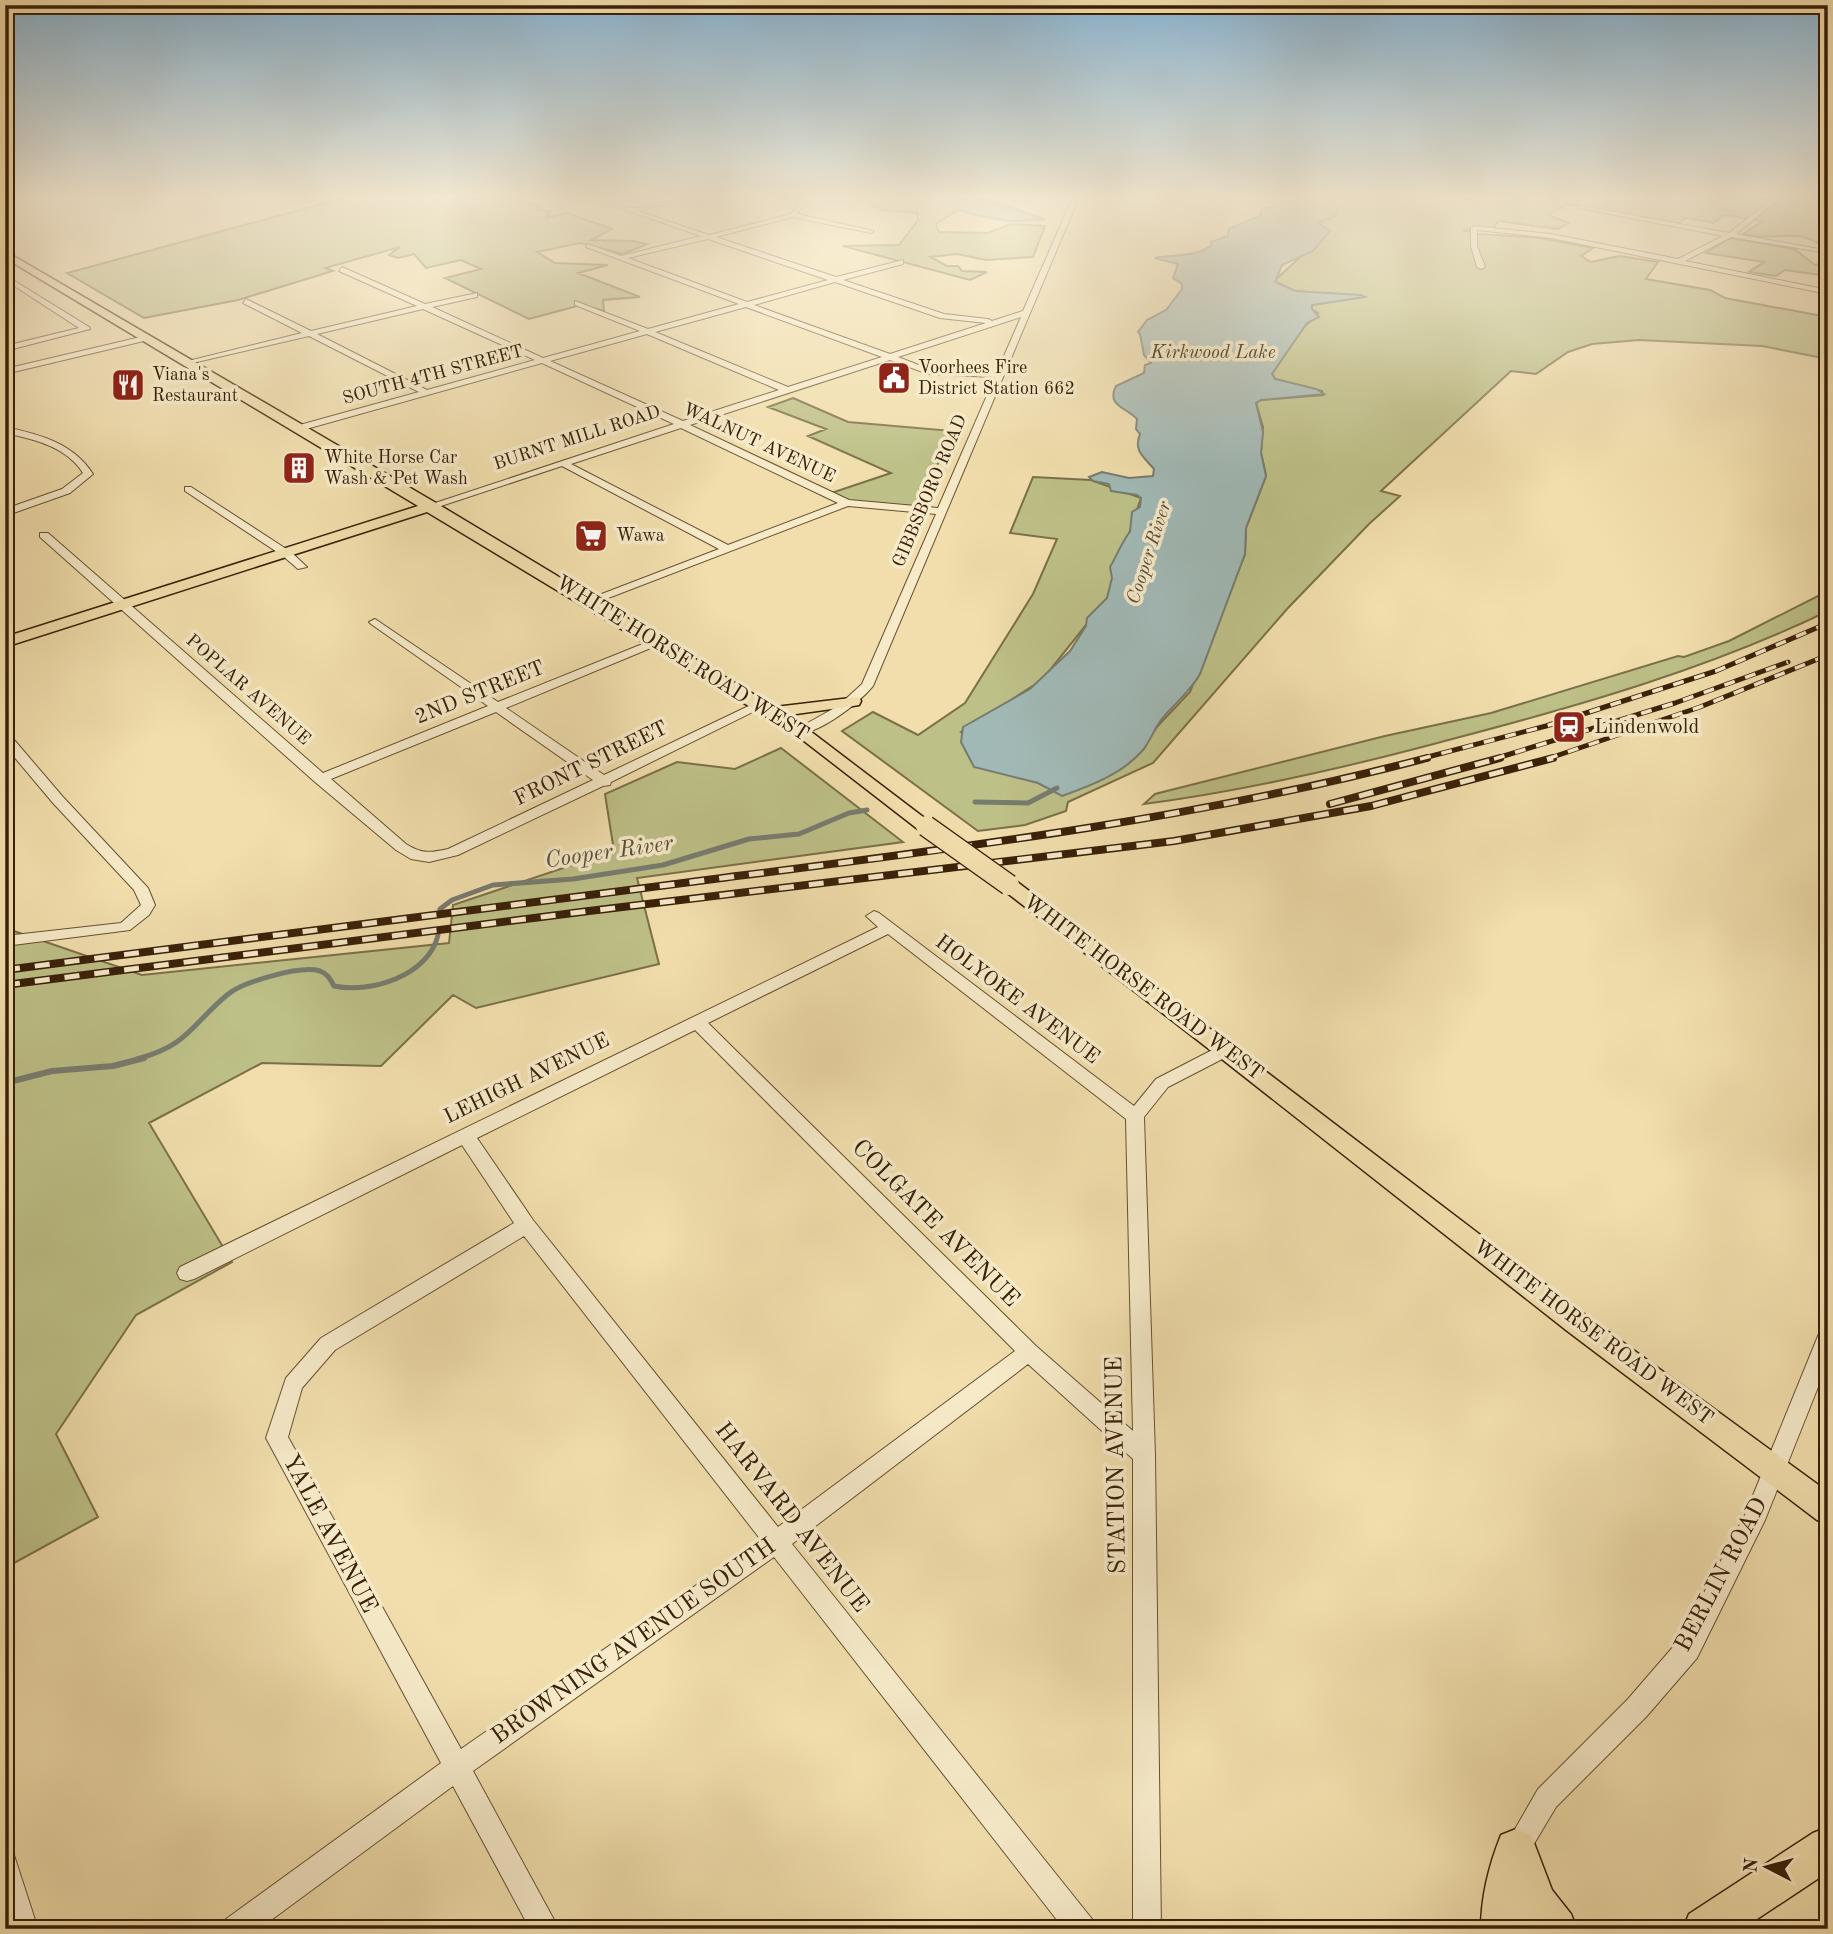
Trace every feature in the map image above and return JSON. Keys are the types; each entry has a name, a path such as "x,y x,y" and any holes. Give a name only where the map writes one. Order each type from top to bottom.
{"highway":[{"path":"1704,1929 1828,1848"},
{"path":"1502,1929 1502,1904 1516,1850"},
{"path":"1516,1850 1537,1904 1556,1929"}],"main road":[{"name":"WHITE HORSE ROAD WEST","path":"61,287 431,506 801,730 1226,1051 1575,1322 1828,1510"},
{"name":"BURNT MILL ROAD","path":"5,642 431,506"},
{"path":"767,708 853,701"}],"street":[{"path":"5,349 86,329 22,287"},
{"name":"WALNUT AVENUE","path":"381,287 545,360 847,503 941,511"},
{"path":"698,287 928,371 999,375"},
{"name":"SOUTH 4TH STREET","path":"299,428 806,287"},
{"path":"859,287 952,318 1001,321"},
{"name":"GIBBSBORO ROAD","path":"801,730 853,701 867,686 1036,287"},
{"path":"1804,287 1828,292"},
{"path":"188,362 474,295"},
{"path":"246,301 427,393"},
{"path":"578,303 787,390"},
{"name":"BURNT MILL ROAD","path":"431,506 1025,313"},
{"path":"5,372 145,338"},
{"path":"5,430 43,438 83,466 88,474 66,491 5,513"},
{"path":"563,463 728,549"},
{"path":"188,489 302,566"},
{"path":"590,602 847,503"},
{"name":"POPLAR AVENUE","path":"44,535 122,606 401,847 416,856 436,858"},
{"path":"376,622 605,782"},
{"name":"2ND STREET","path":"320,779 654,643"},
{"name":"FRONT STREET","path":"436,858 767,708"},
{"path":"5,738 58,800 141,888 148,905 144,912 125,927 5,940"},
{"name":"HOLYOKE AVENUE","path":"874,916 1135,1116"},
{"name":"LEHIGH AVENUE","path":"187,1273 888,928"},
{"name":"COLGATE AVENUE","path":"697,1021 1029,1352 1144,1454"},
{"path":"1135,1116 1162,1083 1226,1051"},
{"name":"STATION AVENUE","path":"1135,1116 1144,1454 1147,1929"},
{"name":"HARVARD AVENUE","path":"465,1135 526,1224 1082,1929"},
{"name":"YALE AVENUE","path":"526,1224 328,1344 293,1384 277,1438 545,1929"},
{"name":"BERLIN ROAD","path":"1516,1850 1547,1798 1637,1707 1688,1649 1754,1520 1828,1336"},
{"name":"BROWNING AVENUE SOUTH","path":"236,1929 456,1768 777,1542 1029,1352"},
{"path":"5,1864 24,1929"}],"green space":[{"path":"91,287 280,287 238,300 144,318"},
{"path":"464,287 615,287 640,297 603,300 604,311 581,305 529,319"},
{"path":"1287,287 1694,287 1710,290 1725,298 1828,317 1828,359 1762,346 1639,340 1592,344 1568,352 1536,374 1511,371 1381,491 1400,496 1369,524 1287,609 1153,763 1068,802 1066,811 1025,825 978,831 842,731 873,712 918,735 965,703 1033,594 1057,539 1010,533 1033,477 1091,480 1141,498 1107,599 1042,680 961,732 1038,783 1062,795 1121,769 1144,749 1153,731 1190,692 1245,554 1246,528 1266,476 1261,453 1263,427 1256,403 1261,400 1323,395 1322,391 1275,379 1272,374 1300,331 1318,313 1312,310 1312,305 1360,297 1295,291"},
{"path":"793,398 848,422 953,431 917,509 853,504 828,494 891,473 808,436 826,429 768,407"},
{"path":"1828,591 1828,611 1738,650 1645,684 1503,725 1340,767 1223,792 1144,804 1155,794 1385,736 1491,713 1678,656 1684,657 1729,641"},
{"path":"781,748 903,842 637,878 659,964 476,1008 453,995 381,1066 262,1063 149,1123 232,1262 136,1315 56,1434 98,1517 5,1568 5,928 142,975 449,943 453,905 614,851 605,794 677,762 735,769"}],"water":[{"name":"Kirkwood Lake","path":"1287,287 1295,291 1365,297 1312,305 1319,317 1307,323 1272,374 1275,379 1316,389 1324,394 1261,400 1256,403 1263,432 1261,453 1266,476 1246,528 1245,554 1200,674 1162,719 1145,747 1115,773 1062,796 1038,783 974,767 961,742 963,727 1030,689 1070,651 1086,626 1087,618 1107,598 1112,578 1110,567 1130,532 1132,512 1140,507 1141,498 1111,491 1109,484 1093,481 1089,477 1102,472 1129,478 1153,476 1154,469 1139,449 1137,419 1115,402 1114,393 1116,386 1144,373 1145,365 1151,363 1144,355 1138,332 1147,320 1166,310 1182,289"}],"waterway":[{"name":"Cooper River","path":"975,802 1028,803 1057,788"},
{"name":"Cooper River","path":"440,909 452,900 493,885 573,879 663,865 749,839 799,834 849,813 867,810"},
{"name":"Cooper River","path":"137,1059 179,1041 227,995 245,985 300,970 320,971 334,986 349,988 381,984 411,971 423,961 438,935"},
{"name":"Cooper River","path":"5,1083 52,1071 113,1066 144,1058"}],"railway":[{"path":"1420,759 1546,726 1716,671 1828,623"},
{"path":"1547,759 1700,707 1828,655"},
{"path":"1494,759 1675,703 1788,662"},
{"path":"5,970 811,867 1077,830 1253,798 1427,758"},
{"path":"1330,804 1500,758"},
{"path":"5,985 1174,841 1371,806 1553,758"}],"place":[{"name":"Voorhees Fire District Station 662","path":"894,378"},
{"name":"Viana's Restaurant","path":"128,385"},
{"name":"White Horse Car Wash & Pet Wash","path":"299,468"},
{"name":"Wawa","path":"591,536"},
{"name":"Lindenwold","path":"1569,727"}]}
